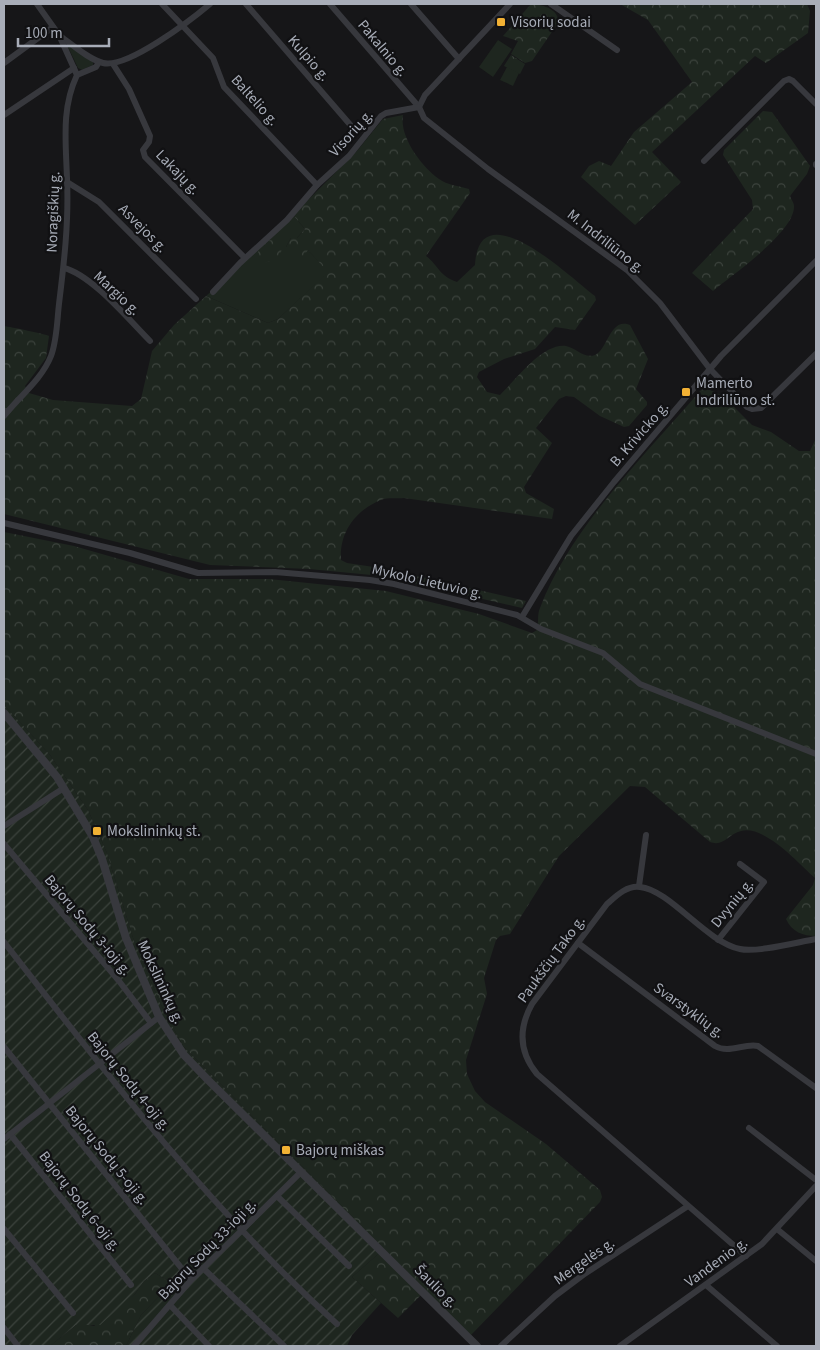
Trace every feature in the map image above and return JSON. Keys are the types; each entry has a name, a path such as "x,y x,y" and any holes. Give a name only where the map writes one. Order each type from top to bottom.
{"street":[{"path":"37,4 59,35 99,62 113,64 143,50 183,25 210,4"},
{"name":"Baltelio g.","path":"162,4 213,58 224,87 318,186"},
{"name":"Kulpio g.","path":"246,4 353,128"},
{"name":"Pakalnio g.","path":"330,4 408,97 419,107"},
{"path":"411,4 459,59"},
{"path":"419,107 425,95 510,4"},
{"path":"552,4 617,50"},
{"path":"4,63 53,28"},
{"path":"59,35 77,75 96,67 99,62"},
{"name":"Lakajų g.","path":"113,64 129,89 150,136 149,142 143,150 145,157 245,258"},
{"path":"4,115 74,68"},
{"name":"Noragiškių g.","path":"4,416 32,384 47,363 53,348 64,268 67,101 77,75"},
{"path":"704,161 784,81 793,81 816,104"},
{"name":"Visorių g.","path":"213,292 349,156 381,116 386,113 419,107"},
{"name":"M. Indriliūno g.","path":"419,107 424,118 488,169 627,270 660,303 710,369 747,407 752,409 761,408 816,354"},
{"name":"Asvejos g.","path":"67,182 99,202 196,299"},
{"name":"B. Krivicko g.","path":"522,617 571,536 710,369 816,261"},
{"name":"Margio g.","path":"64,268 74,272 102,292 150,341"},
{"name":"Mykolo Lietuvio g.","path":"4,523 130,553 198,573 275,572 370,580 422,590 522,617 541,629 603,653 619,664 640,684 816,754"},
{"name":"Mokslininkų g.","path":"4,713 37,750 64,788 98,847 126,938 159,1017 184,1055 375,1244"},
{"path":"4,826 64,788"},
{"path":"646,835 639,886 658,894 718,940 742,950 752,950 816,939"},
{"name":"Bajorų Sodų 3-ioji g.","path":"4,844 119,981 150,1023"},
{"name":"Dvynių g.","path":"718,940 764,882 740,864"},
{"name":"Paukščių Tako g.","path":"639,886 628,888 616,896 578,943 527,1013 521,1038 525,1056 544,1081 746,1256"},
{"name":"Bajorų Sodų 4-oji g.","path":"4,942 146,1123 241,1230 291,1282 337,1324"},
{"name":"Svarstyklių g.","path":"578,943 720,1048 751,1044 758,1046 816,1088"},
{"path":"4,1138 159,1017"},
{"name":"Bajorų Sodų 5-oji g.","path":"4,1046 191,1280"},
{"path":"749,1128 816,1180"},
{"name":"Bajorų Sodų 6-oji g.","path":"10,1134 131,1285"},
{"name":"Bajorų Sodų 33-ioji g.","path":"136,1346 191,1280 301,1172"},
{"name":"Vandenio g.","path":"620,1346 746,1256 777,1229 816,1186"},
{"path":"277,1196 349,1266"},
{"name":"Mergelės g.","path":"501,1346 555,1296 576,1280 688,1206"},
{"path":"4,1229 73,1313"},
{"path":"777,1229 816,1261"},
{"name":"Šaulio g.","path":"375,1244 477,1346"},
{"path":"203,1268 284,1346"},
{"path":"706,1285 777,1346"},
{"path":"170,1305 209,1346"},
{"path":"4,1328 18,1346"}],"green space":[{"path":"531,4 549,8 556,14 558,23 532,61 525,63 511,54 518,41 503,36"},
{"path":"620,4 807,4 810,11 808,33 766,63 755,56 652,152 681,182 635,225 581,177 589,166 599,161 611,166 634,132 692,82 648,20"},
{"path":"498,40 512,49 493,77 479,67"},
{"path":"67,45 93,60 93,65 82,70 78,68"},
{"path":"511,55 525,64 520,74 504,66"},
{"path":"507,67 519,73 513,86 500,80"},
{"path":"763,111 772,112 810,166 807,174 790,196 794,206 792,216 784,228 761,252 713,291 692,273 753,209 752,200 723,155 724,150"},
{"path":"403,115 403,124 408,142 432,174 449,184 469,189 470,193 426,256 446,277 457,282 475,265 480,244 492,235 508,237 528,245 548,258 595,296 596,300 575,330 555,327 535,349 504,359 479,372 477,377 487,392 500,395 530,364 548,350 566,346 587,356 595,355 618,325 630,325 648,359 636,389 647,402 647,405 629,426 624,427 600,416 574,397 566,396 559,399 536,428 552,443 524,487 526,493 554,509 552,519 404,498 390,498 372,504 364,510 346,531 341,550 341,560 347,563 387,569 526,601 522,608 382,576 309,569 210,565 4,514 4,326 49,336 46,358 25,386 29,393 53,400 132,406 141,399 152,351 174,325 206,296 268,323 278,319 328,272 308,250 304,256 294,261 288,256 286,247 291,238 297,238 305,229 293,215 357,151 383,119"},
{"path":"293,215 305,229 297,238 291,238 286,247 308,250 329,272 278,319 268,323 206,296"},
{"path":"273,240 282,246 280,254 269,262 261,263 257,258 260,248 264,243"},
{"path":"706,388 723,396 752,425 771,432 799,451 810,451 816,438 816,936 798,932 791,927 786,919 813,885 815,878 781,847 770,839 750,831 741,831 723,842 710,842 645,787 630,786 559,856 510,934 500,936 496,940 484,978 487,994 466,1060 467,1074 475,1091 485,1102 546,1144 600,1190 602,1197 600,1202 471,1335 425,1291 398,1318 352,1277 384,1249 183,1046 160,1003 134,941 107,853 88,810 50,755 4,705 4,532 74,546 189,579 269,579 386,591 479,614 532,633 537,630 539,610 553,578 570,549 611,493 701,390"},
{"path":"4,705 50,755 88,810 107,853 134,941 160,1003 183,1046 384,1249 352,1277 381,1303 352,1335 347,1346 126,1346 141,1315 169,1286 169,1281 155,1273 144,1281 135,1294 100,1325 76,1325 50,1346 4,1346"},
{"path":"155,1273 169,1281 169,1286 141,1315 126,1346 50,1346 76,1325 81,1323 94,1326 135,1294 144,1281"}],"place":[{"name":"Visorių sodai","path":"501,22"},
{"name":"Mamerto Indriliūno st.","path":"686,392"},
{"name":"Mokslininkų st.","path":"97,831"},
{"name":"Bajorų miškas","path":"286,1150"}]}
